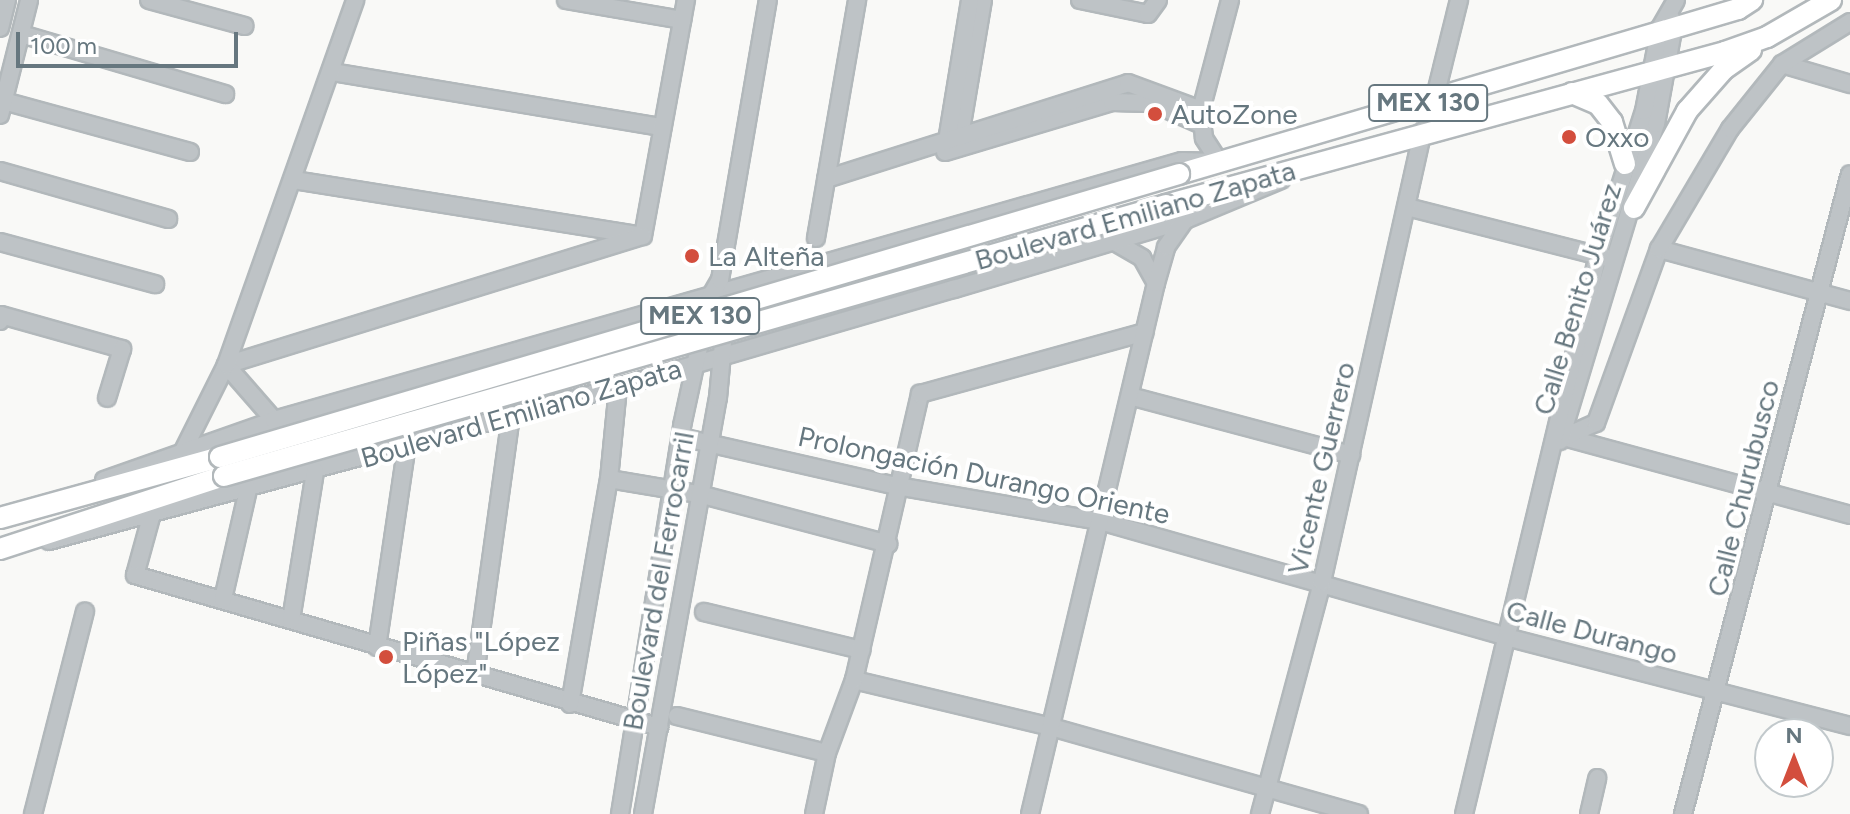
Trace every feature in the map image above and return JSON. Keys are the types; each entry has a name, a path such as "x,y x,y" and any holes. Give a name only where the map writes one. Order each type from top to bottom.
{"main road":[{"name":"Boulevard Emiliano Zapata","path":"222,466 1179,174 1434,101 1670,17 1738,9 1752,0"},
{"name":"Boulevard Emiliano Zapata","path":"222,466 1423,131 1660,69 1767,37 1831,0"},
{"path":"1634,208 1687,111 1724,69 1767,37"},
{"path":"1572,93 1598,104 1612,122 1625,164"},
{"name":"MEX 130","path":"9,516 222,466"},
{"name":"MEX 130","path":"0,550 222,466"}],"street":[{"path":"0,28 7,0"},
{"path":"29,0 1,105 190,152"},
{"path":"149,0 245,26"},
{"path":"183,451 226,365 294,180 355,0"},
{"path":"566,0 682,20"},
{"path":"643,236 686,0"},
{"name":"Boulevard del Ferrocarril","path":"643,814 708,443 721,357 724,286 768,0"},
{"path":"816,238 857,0"},
{"path":"950,144 970,0"},
{"path":"950,144 983,0"},
{"path":"1080,0 1148,14 1158,0"},
{"path":"1220,163 1201,117 1230,0"},
{"path":"1434,101 1459,0"},
{"name":"Calle Benito Juárez","path":"1558,439 1634,208 1670,17"},
{"path":"1558,439 1596,423 1609,396 1659,249 1730,129 1782,64 1850,22"},
{"path":"21,34 225,94"},
{"path":"1782,64 1850,84"},
{"name":"Calle Benito Juárez","path":"1464,814 1558,439 1598,255 1625,164 1660,69"},
{"path":"332,72 662,127"},
{"path":"826,179 950,144 1128,83 1201,117"},
{"name":"Vicente Guerrero","path":"1260,814 1322,582 1423,131"},
{"name":"Boulevard Emiliano Zapata","path":"724,286 1182,161 1220,163"},
{"name":"Boulevard Emiliano Zapata","path":"0,550 151,517 721,357 1185,220 1308,164"},
{"path":"0,171 168,219"},
{"name":"Calle Churubusco","path":"1683,814 1718,692 1850,174"},
{"path":"294,180 643,236"},
{"path":"1407,207 1618,262"},
{"path":"1030,814 1156,283 1166,247 1185,220"},
{"path":"226,365 643,236"},
{"path":"1113,241 1142,258 1156,283"},
{"path":"0,242 155,284"},
{"path":"1659,249 1850,301"},
{"path":"9,516 274,420 710,297 724,286"},
{"name":"Boulevard del Ferrocarril","path":"620,814 681,437 710,297"},
{"path":"0,321 1,315 122,349 107,398"},
{"path":"814,814 827,753 854,680 888,544 897,486 920,394 1145,332"},
{"path":"226,365 274,420"},
{"path":"570,704 609,479 618,387"},
{"path":"1130,396 1351,455"},
{"path":"475,675 511,416"},
{"name":"Prolongación Durango Oriente","path":"681,437 897,486 1100,521 1322,582"},
{"path":"1558,439 1850,515"},
{"path":"377,647 407,445"},
{"path":"291,620 315,471"},
{"path":"609,479 699,494 888,544"},
{"path":"223,599 248,490"},
{"path":"151,517 135,575 570,704 659,727"},
{"name":"Calle Durango","path":"1322,582 1510,638 1850,726"},
{"path":"33,814 85,612"},
{"path":"704,612 861,650"},
{"path":"854,680 1051,727 1359,814"},
{"path":"677,716 827,753"},
{"path":"1589,814 1597,778"}],"place":[{"name":"AutoZone","path":"1155,114"},
{"name":"Oxxo","path":"1569,137"},
{"name":"La Alteña","path":"692,256"},
{"name":"Piñas \"López López\"","path":"386,657"}]}
